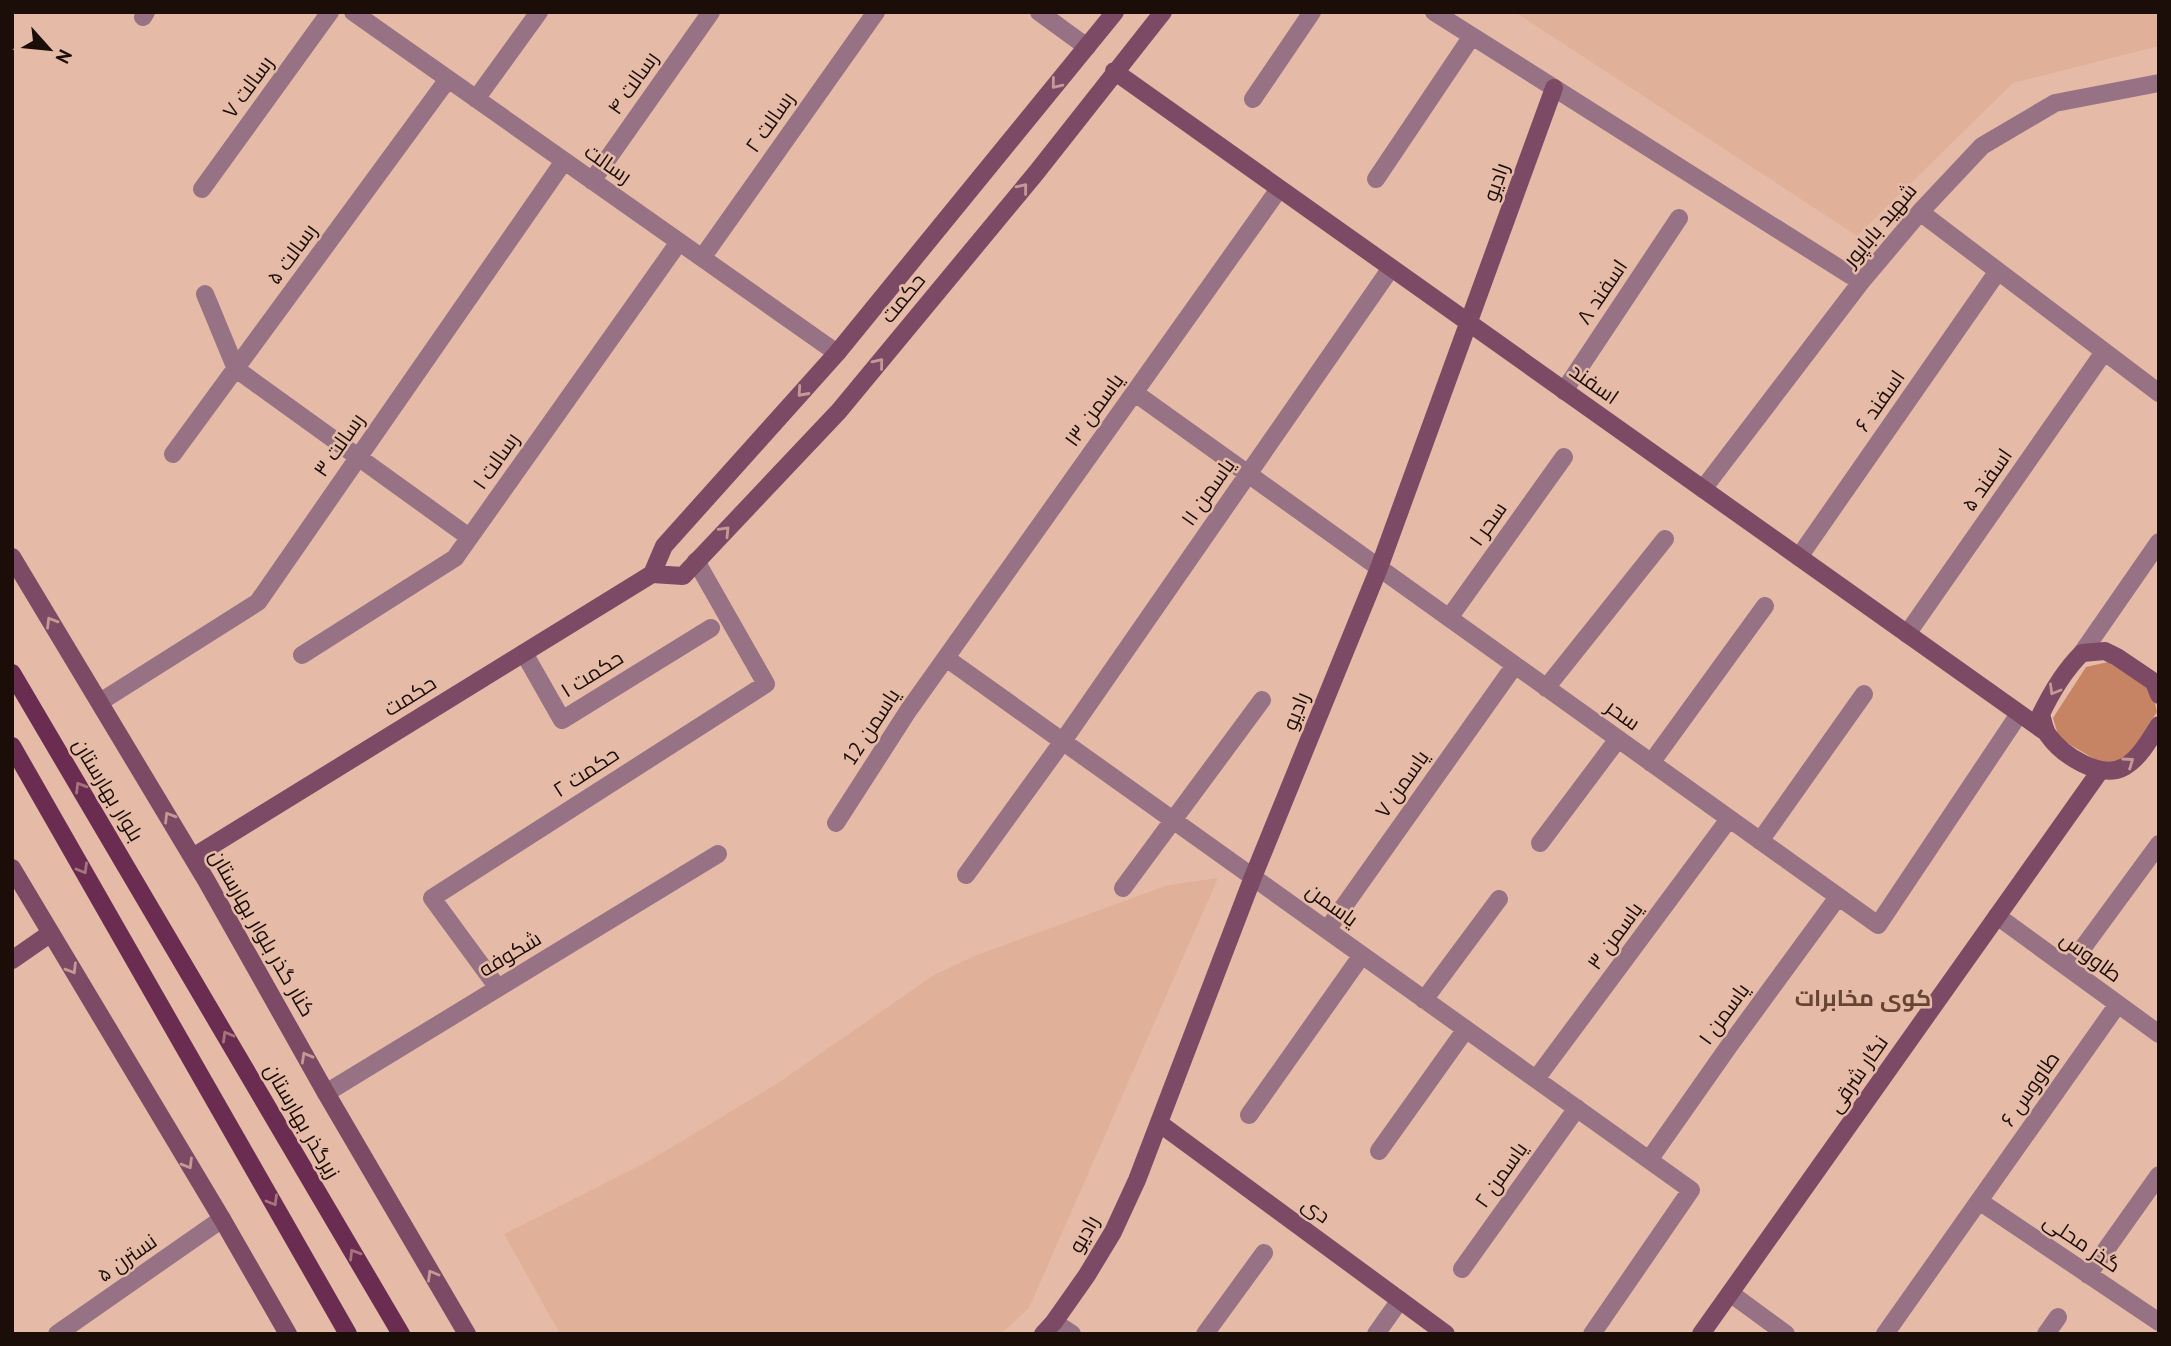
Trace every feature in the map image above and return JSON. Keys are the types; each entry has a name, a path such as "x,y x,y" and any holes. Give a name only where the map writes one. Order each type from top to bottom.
{"main road":[{"name":"بلوار بهارستان","path":"12,673 165,930"},
{"path":"12,746 131,950 348,1334"},
{"name":"زیرگذر بهارستان","path":"165,930 401,1334"}],"street":[{"name":"رسالت ۷","path":"202,189 330,12"},
{"path":"476,99 539,12"},
{"name":"رسالت ۴","path":"592,181 711,12"},
{"name":"رسالت ۲","path":"702,258 876,12"},
{"path":"1039,12 1087,47"},
{"name":"حکمت","path":"193,857 652,574 664,546 837,353 1115,12"},
{"name":"حکمت","path":"652,574 682,576 839,411 1036,173 1163,12"},
{"path":"1253,99 1312,12"},
{"path":"1434,12 1861,282"},
{"name":"رسالت","path":"360,14 837,353"},
{"path":"1376,179 1472,36"},
{"name":"اسفند","path":"1114,72 2047,733 2061,748 2100,771"},
{"name":"رسالت ۵","path":"173,454 448,79"},
{"name":"شهید باباپور","path":"1703,489 1861,282 1920,212 1982,146 2055,103 2159,83"},
{"name":"رادیو","path":"1048,1328 1113,1232 1159,1123 1253,877 1379,568 1554,88"},
{"name":"رسالت ۳","path":"100,702 258,602 564,161"},
{"name":"یاسمن ۱۳","path":"946,658 1279,189"},
{"path":"1920,212 2159,393"},
{"name":"اسفند ۸","path":"1564,391 1679,218"},
{"name":"رسالت ۱","path":"302,655 455,558 679,242"},
{"name":"یاسمن ۱۱","path":"966,875 1063,741 1391,268"},
{"name":"اسفند ۶","path":"1798,557 1998,271"},
{"path":"205,294 236,369 470,537"},
{"name":"اسفند ۵","path":"1907,634 2104,352"},
{"name":"سحر","path":"1135,393 1878,925 2019,714"},
{"name":"سحر ۱","path":"1449,618 1564,457"},
{"path":"1546,688 1665,539"},
{"path":"2047,733 2041,714 2053,689 2068,667 2082,653 2159,542"},
{"name":"کنار گذر بلوار بهارستان","path":"12,557 193,857 326,1093 467,1334"},
{"name":"حکمت ۲","path":"498,988 432,898 766,684 696,561"},
{"path":"1651,763 1765,606"},
{"name":"حکمت ۱","path":"524,653 562,720 711,628"},
{"path":"2082,653 2105,651 2117,657 2154,682 2159,695"},
{"name":"یاسمن","path":"946,658 1691,1190 1592,1334"},
{"name":"یاسمن 12","path":"836,822 946,658"},
{"name":"یاسمن ۷","path":"1327,930 1515,665"},
{"path":"1760,841 1864,694"},
{"path":"1123,888 1262,700"},
{"path":"2100,771 2121,769 2136,760 2159,725"},
{"path":"1540,844 1618,739"},
{"name":"نگار شرقی","path":"1701,1334 2100,771"},
{"name":"یاسمن ۳","path":"1536,1079 1729,819"},
{"path":"2068,968 2159,844"},
{"name":"شکوفه","path":"326,1093 718,855"},
{"path":"12,868 288,1334"},
{"name":"یاسمن ۱","path":"1649,1160 1838,897"},
{"path":"1424,1000 1499,900"},
{"name":"طاووس","path":"1997,916 2159,1034"},
{"path":"12,960 51,933"},
{"path":"1249,1115 1362,955"},
{"name":"طاووس ۶","path":"1885,1334 2118,1004"},
{"path":"1379,1150 1466,1029"},
{"name":"یاسمن ۲","path":"1462,1269 1577,1108"},
{"name":"دی","path":"1159,1123 1446,1334"},
{"path":"2088,1275 2159,1175"},
{"name":"گذر محلی","path":"1979,1201 2159,1322"},
{"name":"نسترن ۵","path":"57,1334 222,1219"},
{"path":"1205,1334 1264,1253"},
{"path":"1730,1293 1786,1334"},
{"path":"1376,1334 1400,1300"},
{"path":"2046,1334 2058,1317"},
{"path":"1048,1328 1072,1334"}],"shaded area":[{"path":"1515,12 2159,12 2159,46 2013,83 1857,236"},
{"path":"2108,662 2152,690 2157,712 2128,756 2106,766 2059,738 2053,718 2086,667"},
{"path":"1218,878 1029,1308 1001,1334 560,1334 504,1234 647,1162 775,1085 934,975 972,957 1168,885"}],"district":[{"name":"کوی مخابرات","path":"1863,998"}]}
